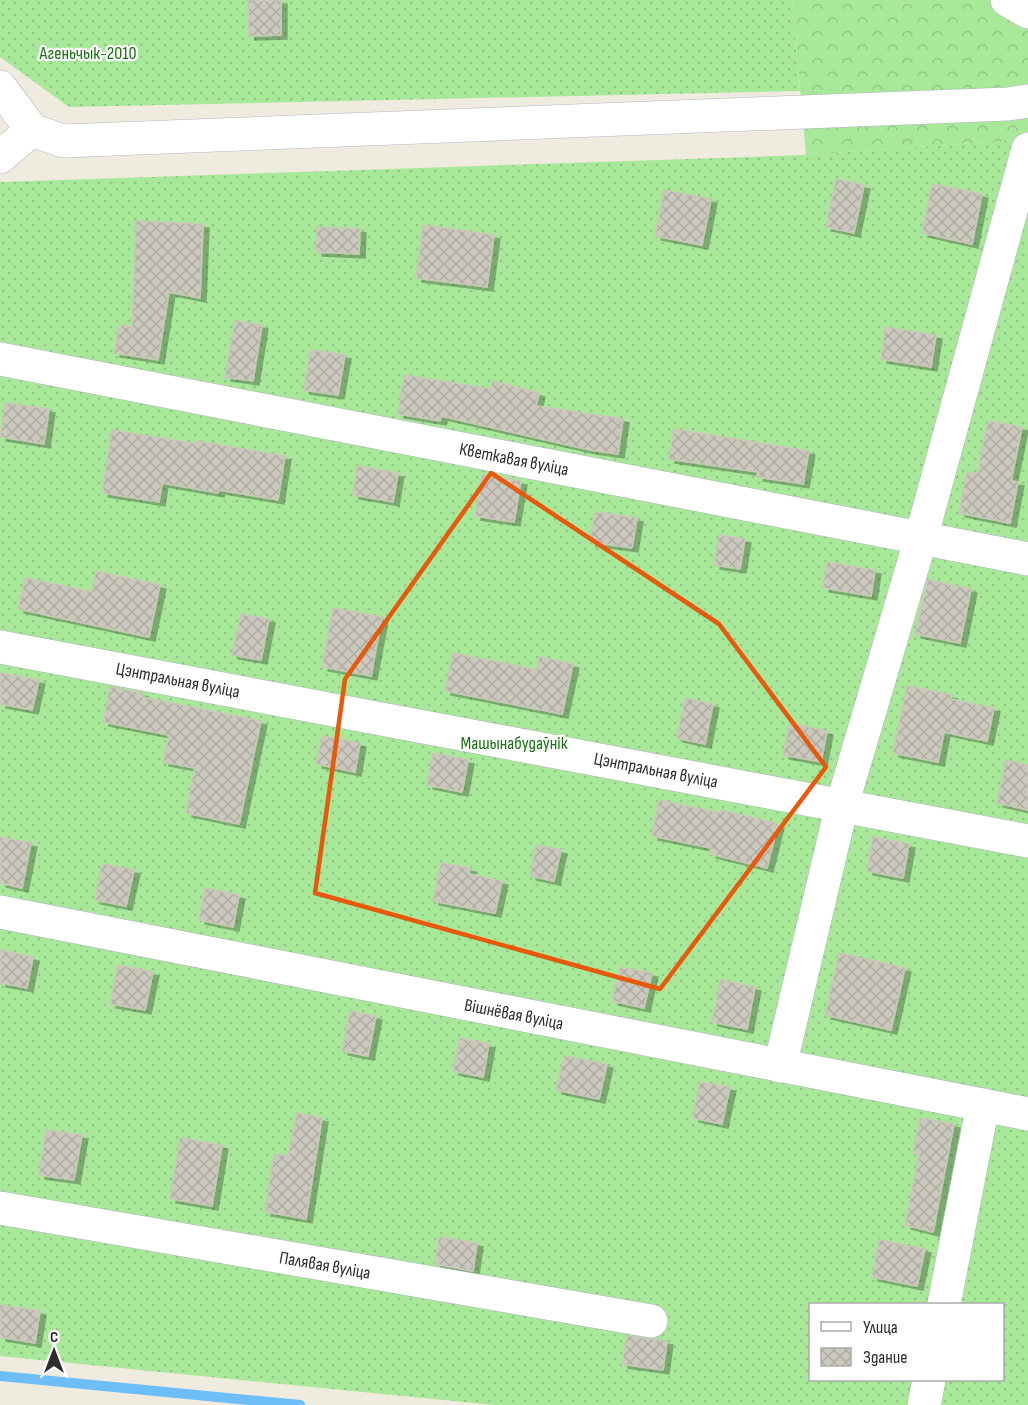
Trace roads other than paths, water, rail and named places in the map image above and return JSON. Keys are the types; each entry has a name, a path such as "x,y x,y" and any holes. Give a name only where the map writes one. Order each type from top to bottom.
{"street":[{"path":"1007,0 1028,12"},
{"path":"0,87 32,130 63,141 1018,103 1028,149 921,538 842,805 780,1066"},
{"path":"0,157 32,130"},
{"name":"Кветкавая вуліца","path":"0,359 1028,559"},
{"name":"Цэнтральная вуліца","path":"0,647 1028,841"},
{"name":"Вішнёвая вуліца","path":"0,912 1028,1114"},
{"path":"944,1303 983,1105"},
{"name":"Палявая вуліца","path":"0,1208 651,1321"},
{"path":"924,1405 929,1381"}],"waterway":[{"path":"0,1376 300,1405"}],"park label":[{"name":"Агеньчык-2010","path":"88,53"},
{"name":"Машынабудаўнік","path":"514,743"}]}
